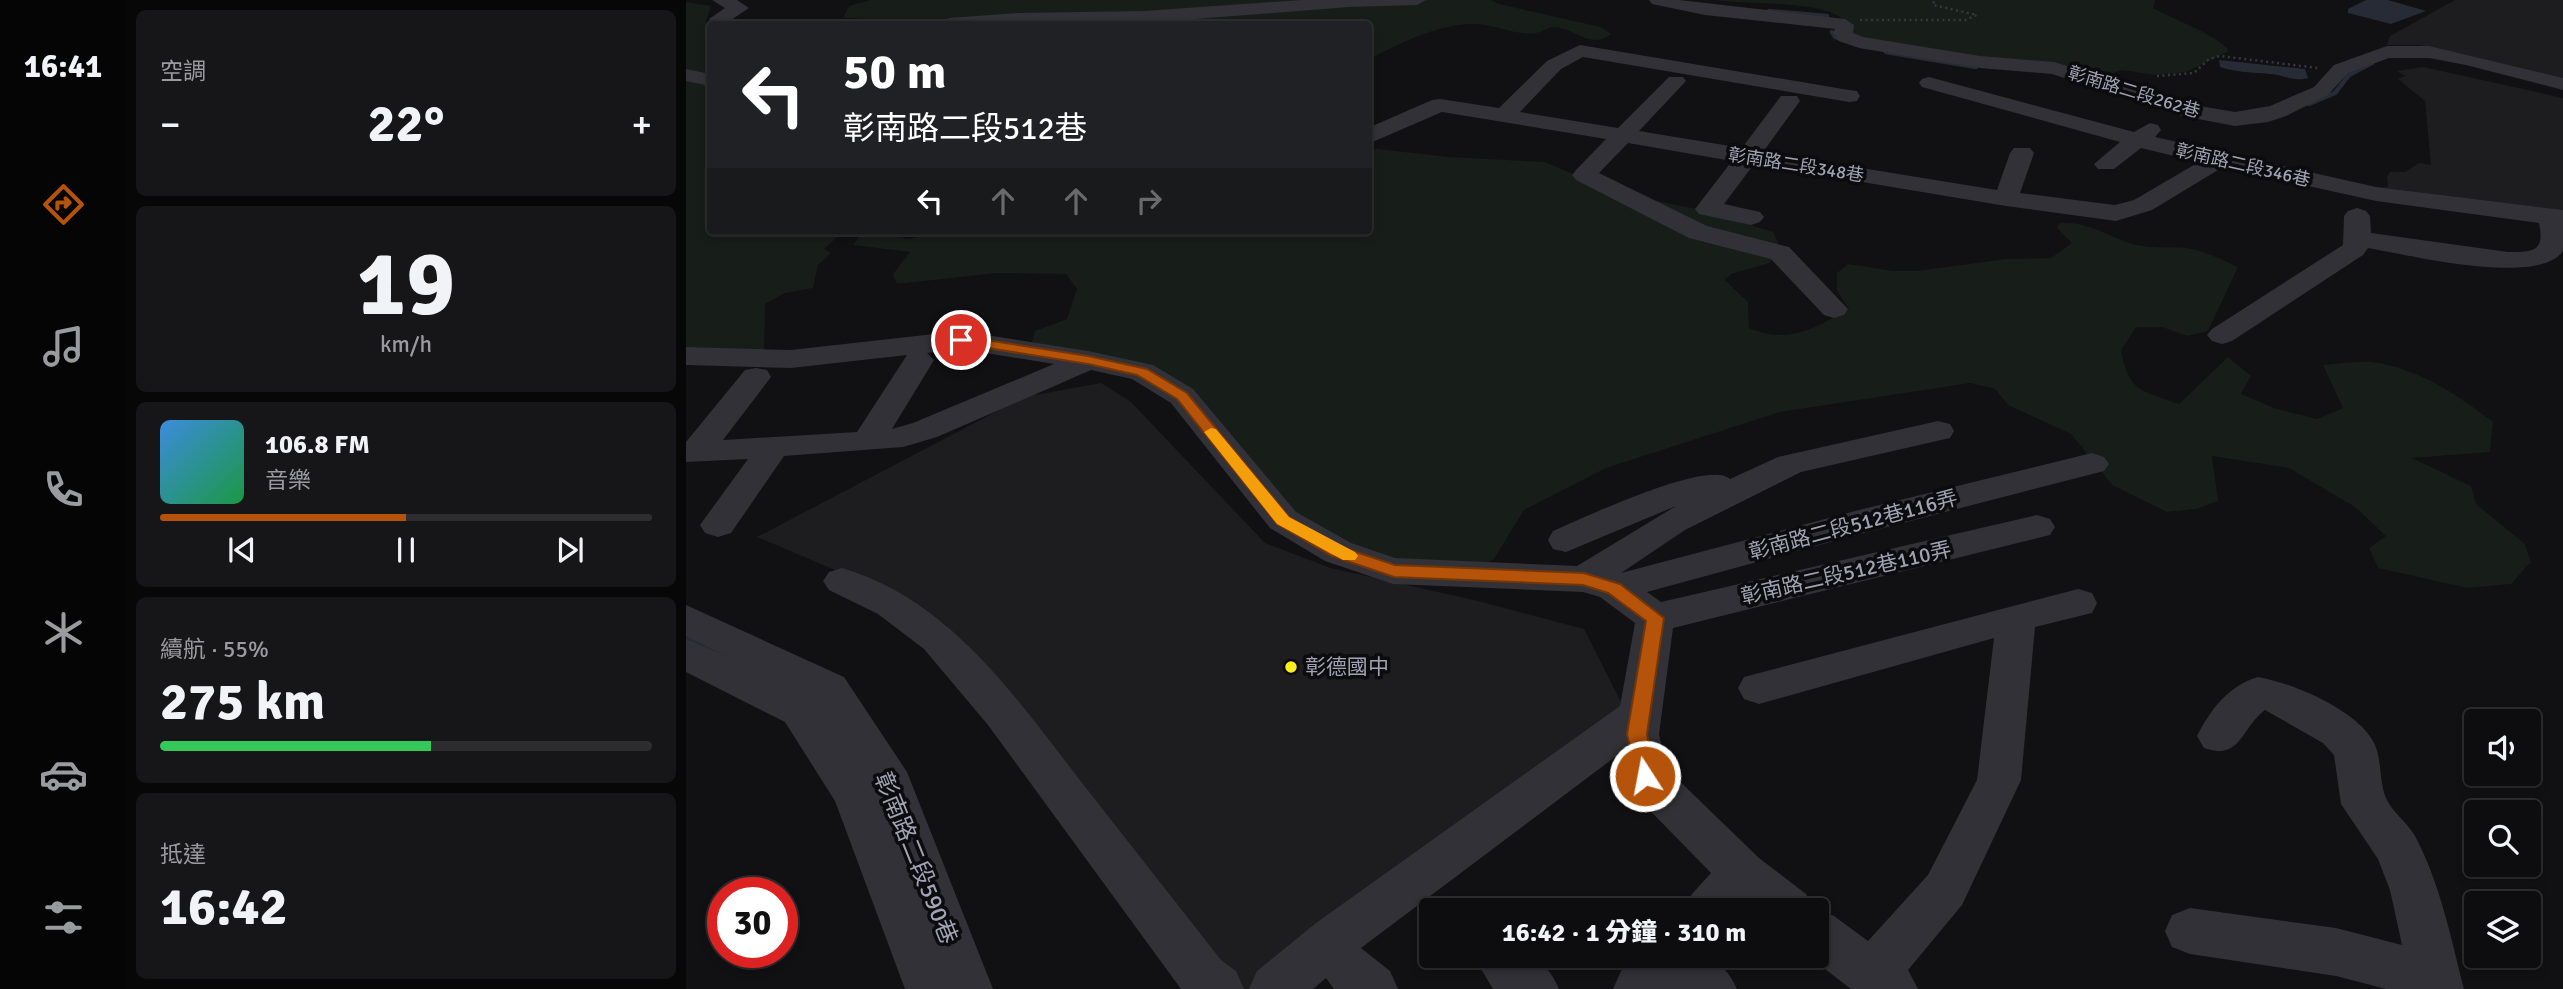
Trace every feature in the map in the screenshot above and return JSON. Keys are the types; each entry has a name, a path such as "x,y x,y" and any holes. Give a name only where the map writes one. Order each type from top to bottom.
{"street":[{"path":"720,21 718,19 740,8 721,0"},
{"path":"990,21 1144,17 1349,2 1417,0"},
{"name":"彰南路二段262巷","path":"1658,0 1703,12 1801,16 1845,22 1843,33 1858,42 1970,61 2054,68 2190,111 2235,119 2268,115 2321,91 2341,69 2387,52 2429,52 2563,84"},
{"path":"1684,0 1722,6 1827,12 1845,22"},
{"path":"1504,116 1554,65 1580,51 1849,96"},
{"path":"686,75 707,79"},
{"path":"1676,81 1584,176 1698,232 1780,253 1833,309"},
{"name":"彰南路二段346巷","path":"1929,83 2219,160 2376,194 2557,217"},
{"path":"1751,217 1708,209 1789,102"},
{"path":"1979,116 2000,102"},
{"name":"彰南路二段348巷","path":"1372,135 1440,105 1748,156 1877,168 2006,199 2116,213 2143,205 2219,160"},
{"path":"2075,207 2098,166 2174,112"},
{"path":"2006,199 2022,153"},
{"path":"2222,335 2354,249 2358,239 2357,209 2376,194"},
{"path":"2358,239 2499,260 2539,259 2552,248 2556,239 2557,217"},
{"name":"彰南路二段512巷116弄","path":"686,356 791,359 961,340 1088,360 1142,372 1182,396 1283,520 1338,552 1394,571 1599,584 2092,464"},
{"path":"868,442 919,360"},
{"path":"691,452 891,440 925,430 1088,360"},
{"path":"691,452 755,377"},
{"path":"1566,540 1662,498 1790,464 1938,431"},
{"path":"719,525 774,447"},
{"path":"1773,898 1742,873 1645,776 1637,734 1655,618 1599,584 1672,522 1790,464"},
{"name":"彰南路二段512巷110弄","path":"1655,618 2037,527"},
{"path":"842,582 892,604 938,639 1003,713 1203,977 1218,989"},
{"path":"1759,688 2078,603"},
{"path":"1829,942 1882,982 1945,890 1999,780 2016,618"},
{"name":"彰南路二段590巷","path":"686,620 829,688 885,772 967,989"},
{"path":"686,654 800,710 855,794 931,989"},
{"path":"2219,736 2239,707 2258,693 2279,697 2338,732 2355,748 2364,804 2397,848 2414,891 2437,983"},
{"path":"1275,989 1334,939 1641,714"},
{"path":"1720,898 1742,873"},
{"path":"2190,931 2336,952 2437,983"}],"path":[{"path":"1845,22 1965,20 1977,15 1933,5 1934,0"},
{"path":"2157,76 2194,73 2209,59 2220,55 2341,69"}],"shaded area":[{"path":"870,0 1321,0 1249,8 985,21 870,21 843,18 849,6"},
{"path":"1405,0 1491,0 1601,27 1611,34 1597,40 1556,27 1529,34 1477,24 1463,25 1434,30 1372,58 1372,21 1071,21"},
{"path":"1714,0 2155,0 2153,8 2205,33 2229,51 2186,72 2155,75 2122,70 2100,78 2049,62 1965,57 1848,37 1840,17 1814,8"},
{"path":"2366,0 2388,0 2426,11 2391,24 2348,13 2348,9"},
{"path":"2455,0 2563,0 2563,80 2420,45 2387,45 2390,36"},
{"path":"686,2 711,6 706,22 707,78 686,76"},
{"path":"2219,60 2305,69 2308,78 2293,79 2233,70 2220,67"},
{"path":"2423,67 2563,98 2563,212 2378,187 2388,187 2387,177 2390,172 2405,172 2419,163 2431,165 2425,101 2398,79 2405,76 2397,71"},
{"path":"686,79 707,82 707,235 840,235 824,249 831,253 818,265 813,288 785,293 765,304 764,353 686,358"},
{"path":"1372,148 1449,157 1545,162 1573,174 1596,189 1697,209 1773,232 1778,242 1770,263 1731,274 1725,280 1748,302 1749,328 1777,335 1813,328 1849,309 1837,291 1837,273 1848,264 1893,271 1917,271 2006,259 2051,258 2072,243 2057,228 2059,223 2079,224 2139,246 2187,248 2207,253 2238,267 2208,331 2187,336 2162,327 2136,327 2121,350 2128,375 2139,388 2179,404 2228,357 2251,376 2241,394 2274,408 2317,419 2343,408 2323,365 2372,362 2421,376 2451,392 2493,422 2490,452 2412,458 2471,486 2476,504 2525,544 2531,562 2511,584 2468,588 2378,568 2369,548 2386,536 2355,507 2289,468 2212,456 2218,501 2196,509 2167,512 2112,485 2071,434 2008,405 1995,389 1970,383 1780,412 1606,468 1524,510 1494,559 1467,573 1435,577 1287,518 1207,408 1134,367 1029,351 1035,331 1067,319 1077,289 1066,274 997,273 897,284 893,274 910,252 853,245 860,235 898,235 906,239 931,235 1372,235"},
{"name":"彰德國中","path":"1101,383 1131,402 1265,543 1331,568 1478,601 1584,629 1622,704 1573,756 1253,989 1239,989 945,624 861,581 757,537 1024,397"}],"waterway":[{"path":"1769,11 1827,16"},
{"path":"1832,32 1835,37 1846,41"},
{"path":"1886,52 1976,67"},
{"path":"2309,104 2335,93 2349,75 2372,63"},
{"path":"686,637 724,656"}],"slow traffic":[{"path":"1211,432 1283,520 1349,556"}],"place":[{"name":"彰德國中","path":"1291,667"}],"route":[{"path":"961,340 1088,360 1142,372 1182,396 1283,520 1338,552 1394,571 1584,579 1614,588 1655,618 1637,734 1645,776"}]}
